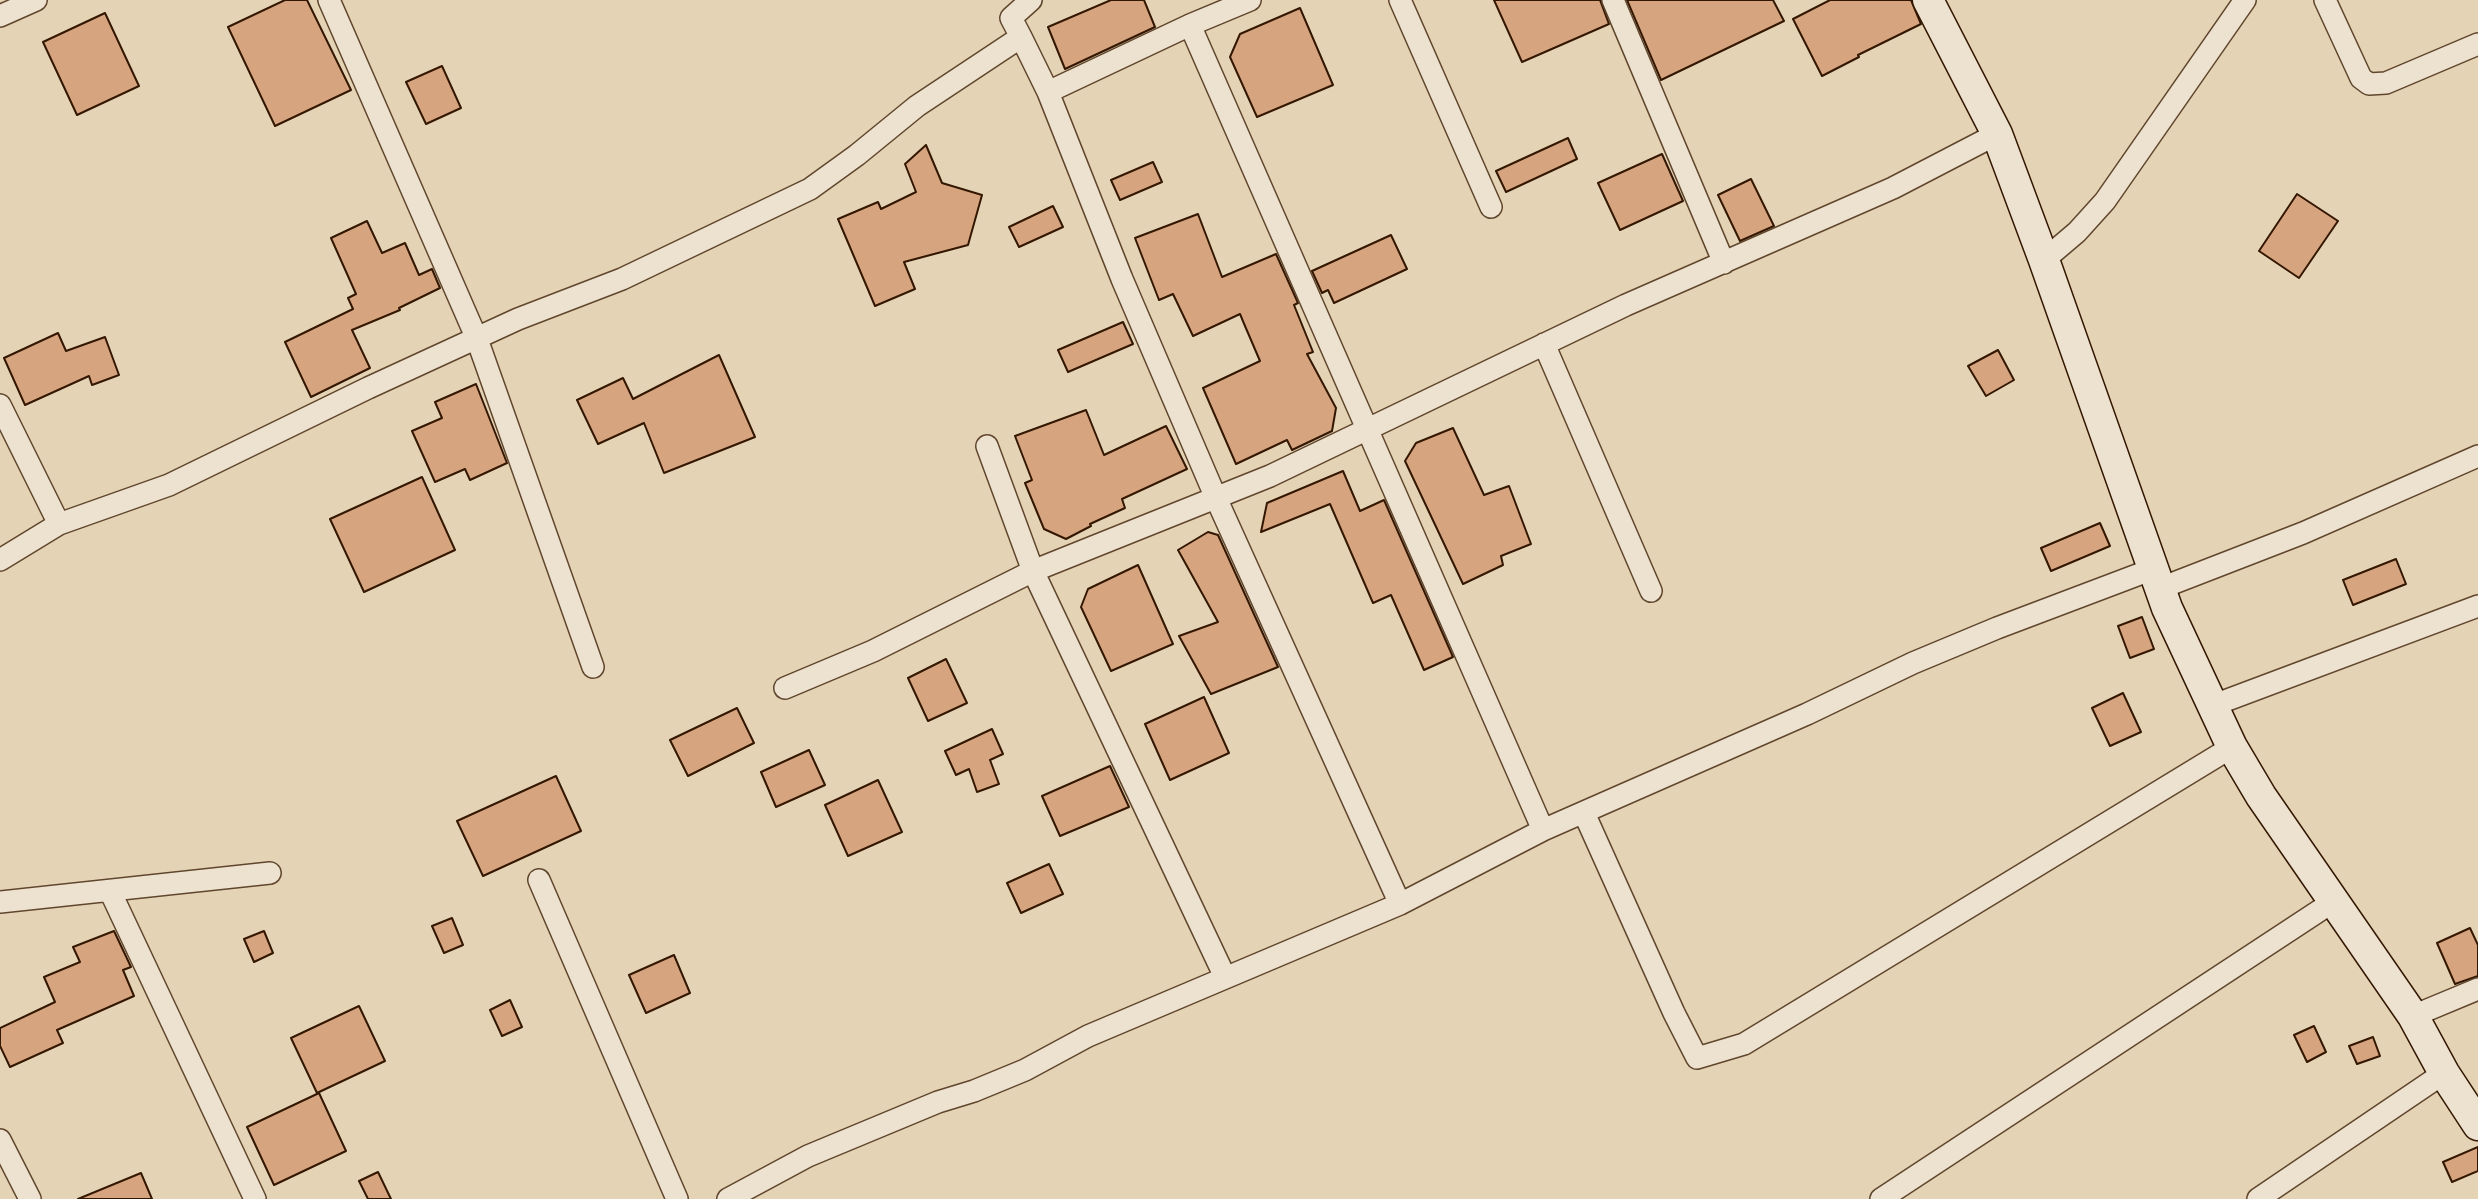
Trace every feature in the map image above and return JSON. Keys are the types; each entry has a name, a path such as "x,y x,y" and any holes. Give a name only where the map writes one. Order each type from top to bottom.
{"main road":[{"path":"1928,0 1997,134 2179,636 2232,747 2261,796 2413,1016 2444,1073 2478,1125"}],"street":[{"path":"0,16 36,0"},
{"path":"329,0 477,339 593,667"},
{"path":"1031,0 1007,9 1048,92 1122,279 1216,498 1400,904"},
{"path":"1048,92 1190,24 1250,0"},
{"path":"1400,0 1491,207"},
{"path":"1613,0 1724,263"},
{"path":"2044,260 2077,232 2105,201 2245,0"},
{"path":"2325,0 2361,78 2369,84 2386,83 2478,44"},
{"path":"1190,24 1543,830"},
{"path":"0,559 59,524 169,485 368,388 518,319 622,279 810,189 917,106 1021,37"},
{"path":"785,688 873,651 1034,571 1216,498 1368,430 1626,305 1893,188 1997,134"},
{"path":"1544,344 1651,591"},
{"path":"0,405 59,524"},
{"path":"987,446 1034,571 1225,977"},
{"path":"728,1199 808,1156 938,1102 1013,1075 1088,1035 1400,904 1543,830 1807,714 1913,663 1997,628 2303,533 2478,456"},
{"path":"2214,705 2478,606"},
{"path":"1584,813 1697,1058 1744,1044 2232,747"},
{"path":"0,902 270,873"},
{"path":"540,880 677,1199"},
{"path":"110,891 256,1199"},
{"path":"1881,1199 2334,901"},
{"path":"2413,1016 2478,989"},
{"path":"2258,1199 2444,1073"},
{"path":"0,1140 30,1199"}],"building":[{"path":"285,0 307,0 351,90 275,126 228,27"},
{"path":"1111,0 1144,0 1155,27 1065,69 1048,27"},
{"path":"1494,0 1600,0 1609,24 1522,62"},
{"path":"1627,0 1773,0 1784,21 1661,80"},
{"path":"1830,0 1911,0 1921,24 1822,76 1793,19"},
{"path":"1300,8 1333,85 1257,117 1230,57 1240,34"},
{"path":"105,13 139,86 77,115 43,42"},
{"path":"442,66 461,108 426,124 406,82"},
{"path":"1568,138 1577,159 1506,192 1496,171"},
{"path":"926,145 942,183 982,195 968,245 904,262 915,289 875,306 838,219 878,202 881,209 916,192 905,164"},
{"path":"1662,154 1683,201 1620,230 1598,183"},
{"path":"1153,162 1162,182 1120,200 1111,180"},
{"path":"1751,179 1774,226 1740,241 1718,195"},
{"path":"2297,194 2338,221 2299,278 2259,251"},
{"path":"1053,206 1063,227 1019,247 1009,227"},
{"path":"1198,214 1222,277 1276,254 1298,303 1294,305 1313,352 1307,354 1336,408 1332,431 1292,450 1287,440 1236,464 1203,388 1260,361 1240,314 1193,336 1173,294 1159,300 1135,238"},
{"path":"367,221 382,253 405,243 419,275 432,269 440,288 399,308 400,310 352,330 370,368 311,397 285,342 353,309 348,298 356,294 331,238"},
{"path":"1391,235 1407,269 1334,303 1328,290 1322,293 1312,271"},
{"path":"1123,322 1133,344 1068,372 1058,350"},
{"path":"58,333 66,351 105,337 119,375 92,385 89,376 25,405 4,358"},
{"path":"1998,350 2014,380 1986,396 1968,366"},
{"path":"719,355 755,437 664,473 644,423 598,444 577,400 623,378 633,399"},
{"path":"476,384 507,463 470,480 465,469 435,482 412,431 442,418 435,402"},
{"path":"1086,410 1104,455 1166,426 1187,469 1122,499 1125,508 1090,524 1091,526 1066,539 1044,529 1025,483 1032,480 1015,436"},
{"path":"1453,428 1484,495 1509,486 1531,544 1501,556 1503,565 1463,584 1405,461 1416,443"},
{"path":"1343,471 1360,511 1384,500 1453,657 1424,670 1391,595 1373,603 1330,504 1261,532 1267,503"},
{"path":"422,477 455,550 364,592 330,519"},
{"path":"2100,523 2110,546 2051,571 2041,548"},
{"path":"1208,532 1218,535 1278,667 1211,694 1179,636 1218,622 1178,550"},
{"path":"2396,559 2406,584 2353,605 2343,580"},
{"path":"1138,565 1173,644 1111,671 1081,607 1088,589"},
{"path":"2142,617 2154,649 2130,658 2118,626"},
{"path":"946,659 967,703 928,721 908,678"},
{"path":"2123,693 2141,732 2110,746 2092,708"},
{"path":"1204,697 1229,753 1170,780 1145,724"},
{"path":"737,708 754,743 688,776 670,740"},
{"path":"992,729 1003,754 990,760 999,784 977,792 969,769 956,775 945,751"},
{"path":"809,750 825,785 776,807 761,772"},
{"path":"1110,766 1129,807 1060,836 1042,796"},
{"path":"556,776 581,831 483,876 457,821"},
{"path":"878,780 902,832 848,856 825,805"},
{"path":"1049,864 1063,894 1021,913 1007,883"},
{"path":"452,918 463,945 444,953 432,926"},
{"path":"2470,928 2478,945 2478,976 2455,984 2437,943"},
{"path":"114,931 131,967 123,970 134,996 57,1030 63,1043 10,1067 0,1046 0,1028 55,1002 44,977 80,962 73,947"},
{"path":"264,931 273,953 254,962 244,939"},
{"path":"674,955 690,993 646,1013 629,975"},
{"path":"510,1000 522,1027 502,1036 490,1010"},
{"path":"359,1006 385,1061 317,1093 291,1038"},
{"path":"2314,1026 2326,1052 2307,1062 2294,1035"},
{"path":"2373,1037 2380,1056 2357,1064 2349,1046"},
{"path":"319,1093 346,1151 274,1185 247,1127"},
{"path":"2478,1147 2478,1171 2452,1182 2443,1162"},
{"path":"378,1172 391,1199 368,1199 359,1181"},
{"path":"141,1173 152,1199 78,1199"}]}
